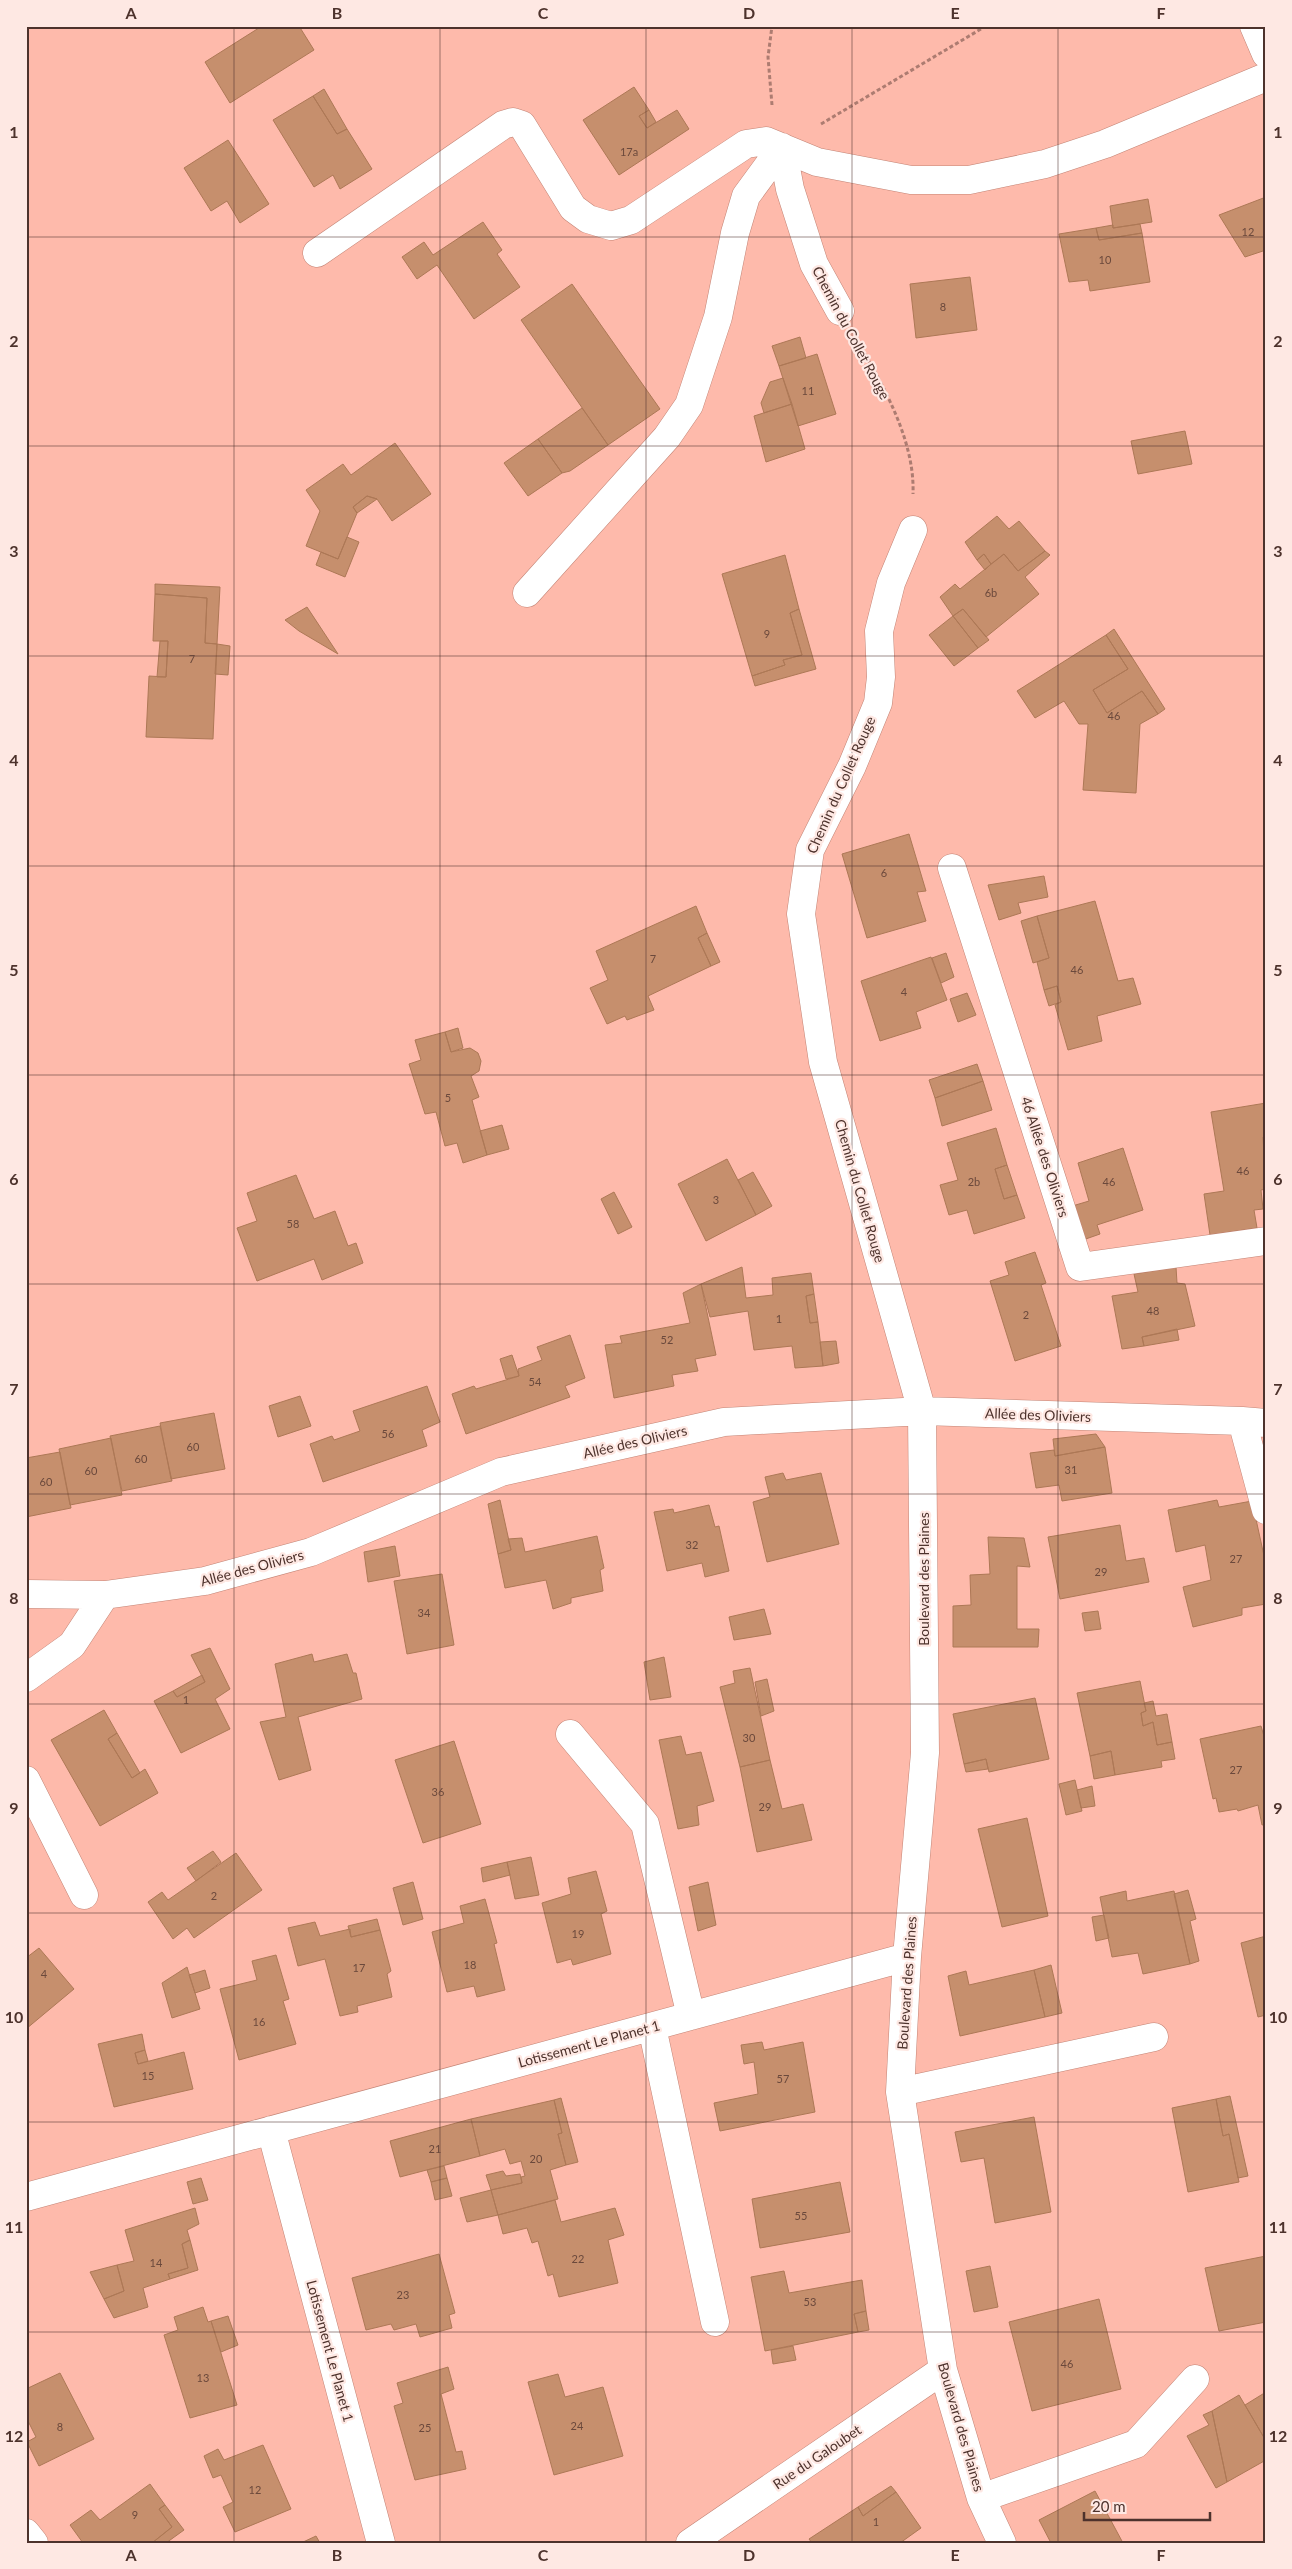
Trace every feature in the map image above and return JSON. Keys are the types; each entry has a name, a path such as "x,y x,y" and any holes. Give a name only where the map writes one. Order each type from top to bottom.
{"street":[{"path":"1254,26 1266,54"},
{"path":"317,253 503,125 513,122 522,125 573,208 588,219 611,226 631,220 746,144 766,141 817,162 911,180 969,180 1044,164 1105,144 1266,78"},
{"path":"527,593 667,437 689,404 718,318 735,233 746,196 782,147"},
{"name":"Chemin du Collet Rouge","path":"782,147 790,189 814,264 840,311"},
{"name":"Chemin du Collet Rouge","path":"913,530 891,583 879,630 881,677 878,703 852,766 810,850 801,914 823,1062 922,1412"},
{"name":"46 Allée des Oliviers","path":"952,868 1080,1268 1266,1241"},
{"name":"Allée des Oliviers","path":"26,1594 105,1595 205,1581 311,1552 501,1472 724,1422 922,1412 1254,1422"},
{"name":"Boulevard des Plaines","path":"922,1412 925,1753 907,1957 900,2092 943,2370 981,2498 1002,2543"},
{"path":"1254,1422 1266,1510"},
{"path":"26,1678 72,1645 105,1595"},
{"path":"570,1734 645,1824 691,2016"},
{"path":"26,1780 84,1894"},
{"name":"Lotissement Le Planet 1","path":"26,2197 907,1957"},
{"path":"652,2027 715,2322"},
{"path":"900,2092 1154,2037"},
{"name":"Lotissement Le Planet 1","path":"271,2130 381,2543"},
{"name":"Rue du Galoubet","path":"690,2543 943,2370"},
{"path":"981,2498 1136,2444 1195,2379"},
{"path":"26,2533 34,2543"}],"path":[{"path":"772,26 768,57 769,92 782,147 986,26"},
{"name":"Chemin du Collet Rouge","path":"840,311 877,376 908,446 914,488 913,530"}],"building":[{"path":"262,26 299,26 314,50 230,103 205,62"},
{"path":"634,87 649,110 639,116 647,128 677,110 689,129 619,175 583,120"},
{"path":"324,89 347,129 337,134 313,96"},
{"path":"313,96 337,134 347,129 372,169 340,189 333,175 314,187 273,120"},
{"path":"649,110 656,122 647,128 639,116"},
{"path":"228,140 269,204 240,223 227,201 211,211 184,168"},
{"path":"1266,197 1266,250 1245,257 1219,215"},
{"path":"1148,199 1152,222 1113,228 1110,206"},
{"path":"483,222 502,250 497,254 520,287 474,319 437,265 417,279 402,257 424,242 433,255"},
{"path":"1140,224 1142,233 1099,240 1096,228 1113,225 1113,228"},
{"path":"1096,228 1099,240 1142,233 1150,282 1090,291 1088,280 1069,282 1059,234"},
{"path":"970,277 977,330 916,338 910,284"},
{"path":"572,284 660,409 608,445 521,320"},
{"path":"800,337 806,358 779,366 772,346"},
{"path":"817,354 836,414 798,426 779,366"},
{"path":"783,378 792,404 764,413 761,403 770,382"},
{"path":"792,404 805,449 766,462 754,416"},
{"path":"582,408 608,445 570,471 562,473 538,439"},
{"path":"1185,431 1192,464 1138,474 1131,441"},
{"path":"538,439 562,473 528,496 504,463"},
{"path":"395,443 431,494 392,521 377,499 367,496 353,507 357,513 338,559 306,546 320,511 306,490 343,464 351,475"},
{"path":"367,496 377,499 357,513 353,507"},
{"path":"997,516 1009,529 1019,521 1045,551 1018,571 1004,554 991,564 984,554 977,560 965,542"},
{"path":"347,537 359,542 345,577 316,565 321,552 338,559"},
{"path":"1045,551 1050,555 1025,577 1039,594 986,637 963,609 953,616 940,597 955,584 960,589 1004,554 1018,571"},
{"path":"984,554 991,564 985,570 977,560"},
{"path":"785,555 799,609 790,613 802,655 783,660 785,665 752,676 722,574"},
{"path":"155,584 220,587 217,644 205,643 207,598 155,594"},
{"path":"155,594 207,598 205,643 217,644 213,739 146,737 149,676 166,677 168,641 153,641"},
{"path":"307,607 338,654 299,631 285,620"},
{"path":"799,609 816,669 755,686 752,676 785,665 783,660 802,655 790,613"},
{"path":"963,609 989,640 978,648 953,616"},
{"path":"953,616 978,648 954,666 929,635"},
{"path":"1114,629 1165,709 1158,714 1142,691 1107,713 1093,690 1128,669 1106,635"},
{"path":"1106,635 1128,669 1093,690 1107,713 1142,691 1158,714 1140,724 1136,793 1083,790 1088,724 1079,724 1064,701 1035,718 1017,691"},
{"path":"160,641 168,641 166,677 157,677"},
{"path":"217,644 230,646 228,675 215,674"},
{"path":"909,834 926,891 917,892 926,921 867,938 842,854"},
{"path":"1044,876 1048,897 1018,903 1021,913 999,920 988,885"},
{"path":"1095,901 1118,981 1133,978 1141,1004 1097,1016 1102,1041 1068,1050 1055,1005 1061,1002 1057,986 1044,990 1037,962 1049,958 1037,916"},
{"path":"696,906 707,933 698,938 711,966 648,996 654,1010 627,1020 625,1016 607,1024 590,988 608,980 596,951"},
{"path":"1037,916 1049,958 1033,963 1021,921"},
{"path":"707,933 720,962 711,966 698,938"},
{"path":"946,953 954,977 941,983 932,958"},
{"path":"931,957 947,1000 916,1012 921,1028 880,1041 861,981"},
{"path":"1057,986 1061,1002 1049,1006 1044,990"},
{"path":"967,993 976,1015 958,1022 950,999"},
{"path":"458,1028 463,1048 451,1052 445,1032"},
{"path":"445,1032 451,1052 470,1048 478,1053 481,1061 479,1071 471,1076 479,1097 472,1100 487,1155 463,1163 457,1143 445,1146 436,1112 425,1114 409,1064 421,1060 415,1040"},
{"path":"977,1064 983,1081 935,1098 929,1080"},
{"path":"983,1081 992,1110 942,1126 935,1098"},
{"path":"1266,1103 1266,1137 1263,1137 1266,1189 1261,1190 1263,1209 1254,1210 1257,1228 1210,1235 1204,1194 1224,1191 1211,1112"},
{"path":"502,1125 509,1149 487,1155 480,1131"},
{"path":"996,1128 1007,1165 995,1169 1004,1199 1017,1195 1025,1218 974,1234 967,1210 949,1215 940,1185 958,1180 947,1143"},
{"path":"1123,1148 1143,1210 1097,1225 1100,1234 1080,1241 1069,1207 1089,1201 1078,1163"},
{"path":"727,1159 756,1215 706,1241 678,1184"},
{"path":"1007,1165 1017,1195 1004,1199 995,1169"},
{"path":"753,1172 772,1206 756,1215 738,1180"},
{"path":"296,1175 314,1219 335,1211 348,1246 356,1243 363,1263 322,1280 314,1259 257,1281 237,1228 257,1221 247,1193"},
{"path":"614,1192 632,1227 618,1234 601,1199"},
{"path":"1035,1252 1046,1283 1041,1285 1061,1346 1015,1361 990,1281 1009,1275 1005,1262"},
{"path":"742,1267 746,1298 773,1295 772,1278 811,1273 814,1294 806,1296 810,1323 818,1322 823,1366 795,1368 792,1346 754,1350 748,1311 710,1317 701,1284"},
{"path":"1176,1267 1177,1283 1185,1284 1195,1326 1142,1337 1144,1346 1122,1349 1112,1296 1138,1292 1134,1274"},
{"path":"701,1284 716,1355 695,1359 698,1371 672,1375 674,1386 614,1398 605,1345 622,1343 620,1336 690,1323 683,1293"},
{"path":"814,1294 818,1322 810,1323 806,1296"},
{"path":"1177,1329 1179,1340 1144,1346 1142,1337"},
{"path":"570,1335 585,1378 565,1386 570,1397 466,1434 452,1394 474,1386 476,1389 519,1376 518,1369 542,1360 537,1347"},
{"path":"836,1341 839,1363 823,1366 820,1342"},
{"path":"512,1355 519,1376 506,1379 500,1359"},
{"path":"427,1386 440,1422 422,1430 427,1446 323,1482 310,1444 332,1436 334,1440 360,1431 353,1411"},
{"path":"300,1396 311,1426 278,1437 269,1406"},
{"path":"214,1413 225,1469 171,1479 160,1423"},
{"path":"160,1426 172,1481 122,1491 110,1436"},
{"path":"1096,1434 1105,1447 1055,1456 1053,1439"},
{"path":"111,1438 122,1495 70,1505 59,1449"},
{"path":"1105,1447 1112,1493 1062,1501 1059,1485 1036,1488 1030,1453 1054,1450 1055,1456"},
{"path":"60,1452 71,1508 26,1517 26,1458"},
{"path":"783,1473 786,1480 821,1473 839,1544 767,1562 753,1502 770,1497 765,1477"},
{"path":"500,1500 511,1550 498,1554 488,1504"},
{"path":"1217,1500 1219,1507 1252,1501 1266,1565 1266,1604 1242,1608 1242,1615 1193,1627 1183,1587 1211,1580 1205,1545 1176,1552 1168,1510"},
{"path":"709,1505 715,1527 719,1526 729,1571 705,1577 702,1563 667,1571 654,1512 673,1509 674,1513"},
{"path":"1120,1525 1126,1561 1144,1558 1149,1582 1060,1599 1048,1537"},
{"path":"597,1536 604,1568 600,1570 603,1591 571,1598 571,1603 553,1609 546,1580 505,1588 498,1554 511,1550 508,1539 522,1538 525,1552"},
{"path":"988,1537 1024,1538 1030,1567 1017,1566 1017,1629 1039,1629 1038,1647 953,1647 953,1606 971,1605 970,1575 990,1574"},
{"path":"395,1546 400,1576 368,1582 364,1552"},
{"path":"442,1574 454,1645 407,1654 394,1581"},
{"path":"764,1609 771,1634 734,1640 729,1617"},
{"path":"1098,1611 1101,1629 1085,1631 1082,1613"},
{"path":"210,1648 230,1689 215,1699 230,1729 181,1753 154,1701 173,1691 177,1697 205,1682 191,1655"},
{"path":"312,1654 314,1662 347,1654 353,1673 356,1673 362,1699 298,1717 311,1770 279,1780 260,1722 286,1717 275,1664"},
{"path":"664,1657 671,1697 650,1700 644,1662"},
{"path":"750,1668 770,1760 740,1767 720,1687 735,1683 733,1671"},
{"path":"202,1675 205,1682 177,1697 173,1691"},
{"path":"767,1679 774,1711 761,1716 755,1682"},
{"path":"1140,1681 1146,1711 1141,1713 1143,1726 1153,1722 1157,1745 1172,1742 1175,1759 1161,1761 1162,1767 1115,1775 1111,1751 1090,1756 1077,1693"},
{"path":"1035,1698 1049,1759 989,1772 986,1759 964,1764 953,1714"},
{"path":"1153,1701 1156,1716 1167,1714 1172,1742 1157,1745 1153,1722 1143,1726 1141,1713 1146,1711 1144,1703"},
{"path":"104,1710 117,1733 108,1739 132,1778 145,1769 158,1793 100,1826 51,1740"},
{"path":"1261,1726 1266,1743 1266,1824 1262,1825 1258,1805 1238,1811 1237,1809 1219,1812 1216,1798 1213,1799 1200,1739"},
{"path":"117,1733 140,1773 132,1778 108,1739"},
{"path":"681,1736 686,1755 701,1752 714,1801 697,1806 699,1825 678,1829 659,1740"},
{"path":"454,1741 481,1824 423,1843 395,1760"},
{"path":"1111,1751 1115,1775 1094,1779 1090,1756"},
{"path":"986,1759 988,1769 966,1772 964,1764"},
{"path":"770,1760 782,1809 803,1804 812,1840 757,1852 740,1767"},
{"path":"1075,1780 1082,1811 1066,1815 1059,1784"},
{"path":"1092,1786 1095,1806 1081,1808 1077,1790"},
{"path":"1027,1818 1048,1916 1002,1927 978,1829"},
{"path":"213,1851 221,1862 196,1881 187,1868"},
{"path":"236,1853 262,1890 194,1938 187,1928 173,1939 148,1902 162,1892 168,1900"},
{"path":"531,1857 539,1895 515,1899 507,1862"},
{"path":"507,1862 510,1875 483,1882 481,1868"},
{"path":"596,1871 607,1911 601,1914 611,1954 573,1965 571,1959 557,1963 542,1903 571,1894 568,1878"},
{"path":"413,1882 423,1919 403,1925 393,1888"},
{"path":"708,1882 716,1925 698,1931 689,1887"},
{"path":"1188,1890 1196,1919 1190,1921 1199,1961 1190,1964 1174,1894"},
{"path":"1126,1891 1127,1901 1174,1891 1190,1964 1143,1974 1138,1953 1112,1957 1100,1897"},
{"path":"485,1899 497,1943 494,1944 505,1990 477,1997 474,1986 447,1992 432,1932 464,1923 460,1906"},
{"path":"1104,1915 1109,1938 1096,1941 1092,1917"},
{"path":"377,1919 380,1930 351,1937 348,1926"},
{"path":"315,1922 320,1936 350,1929 351,1937 380,1930 391,1971 387,1974 392,1997 357,2006 358,2012 340,2016 325,1959 298,1966 288,1928"},
{"path":"1266,1936 1266,2015 1258,2017 1241,1943"},
{"path":"39,1948 74,1989 26,2029 26,1958"},
{"path":"276,1955 289,1999 283,2001 296,2044 239,2060 220,1989 257,1980 252,1961"},
{"path":"1051,1965 1062,2013 1045,2017 1034,1970"},
{"path":"187,1967 200,2009 172,2018 162,1983"},
{"path":"205,1970 210,1988 195,1993 189,1975"},
{"path":"1034,1970 1045,2017 960,2036 948,1976 966,1971 969,1985"},
{"path":"142,2034 145,2050 135,2053 138,2064 184,2052 193,2089 114,2107 98,2044"},
{"path":"762,2042 764,2050 803,2042 815,2112 720,2131 714,2103 758,2094 754,2062 744,2064 741,2045"},
{"path":"145,2050 148,2061 138,2064 135,2053"},
{"path":"1230,2096 1248,2176 1238,2178 1229,2134 1223,2136 1216,2099"},
{"path":"561,2098 578,2162 566,2165 558,2134 562,2133 554,2100"},
{"path":"1216,2099 1223,2136 1229,2134 1239,2182 1188,2192 1172,2108"},
{"path":"554,2100 562,2133 558,2134 566,2165 550,2170 558,2199 498,2215 491,2190 522,2183 521,2177 525,2176 521,2161 510,2164 505,2149 480,2156 471,2119"},
{"path":"1034,2117 1051,2212 995,2223 984,2158 961,2162 955,2132"},
{"path":"471,2119 480,2156 400,2177 390,2141"},
{"path":"444,2166 447,2178 431,2182 427,2170"},
{"path":"503,2171 506,2176 520,2174 522,2183 491,2190 486,2175"},
{"path":"201,2178 208,2200 193,2204 187,2182"},
{"path":"447,2178 452,2196 435,2200 431,2182"},
{"path":"840,2182 850,2232 760,2248 752,2199"},
{"path":"491,2190 498,2215 467,2222 460,2198"},
{"path":"555,2200 561,2222 615,2208 624,2235 608,2240 618,2283 559,2297 553,2274 548,2276 538,2241 532,2243 527,2228 503,2234 498,2215"},
{"path":"195,2208 199,2224 187,2230 190,2240 182,2244 188,2268 168,2274 170,2279 143,2288 148,2307 114,2318 104,2299 124,2291 117,2265 134,2261 125,2230"},
{"path":"190,2240 198,2270 170,2279 168,2274 188,2268 182,2244"},
{"path":"439,2254 455,2313 449,2315 452,2328 420,2337 416,2324 394,2330 391,2324 366,2330 352,2278"},
{"path":"1266,2256 1266,2322 1219,2331 1205,2268"},
{"path":"117,2265 124,2291 104,2299 90,2272"},
{"path":"990,2266 998,2307 974,2312 966,2271"},
{"path":"784,2271 789,2293 862,2280 866,2311 854,2314 858,2332 765,2351 751,2277"},
{"path":"1099,2299 1121,2389 1032,2411 1009,2322"},
{"path":"203,2307 208,2322 211,2321 237,2405 190,2418 164,2335 178,2330 174,2317"},
{"path":"866,2311 869,2330 858,2332 854,2314"},
{"path":"228,2316 238,2345 221,2352 211,2321"},
{"path":"793,2346 796,2360 773,2364 771,2350"},
{"path":"448,2367 454,2389 441,2394 456,2452 462,2451 466,2469 415,2480 394,2406 403,2403 397,2383"},
{"path":"60,2373 94,2439 39,2466 27,2442 36,2437 26,2417 26,2389"},
{"path":"558,2374 565,2397 603,2387 623,2456 554,2475 528,2382"},
{"path":"1266,2392 1266,2441 1245,2405"},
{"path":"1239,2395 1266,2441 1266,2460 1227,2482 1212,2411"},
{"path":"1212,2411 1227,2482 1216,2488 1187,2436 1209,2425 1203,2415"},
{"path":"263,2445 291,2509 235,2532 223,2507 233,2502 221,2475 213,2478 204,2456 218,2449 224,2460"},
{"path":"150,2484 165,2505 159,2509 172,2527 152,2543 83,2543 70,2525 91,2510 100,2520"},
{"path":"891,2486 896,2492 863,2516 858,2507"},
{"path":"1095,2491 1123,2543 1051,2543 1039,2520"},
{"path":"896,2492 921,2528 900,2543 812,2543 809,2539 858,2507 863,2516"},
{"path":"165,2505 184,2530 166,2543 152,2543 172,2527 159,2509"},
{"path":"316,2536 320,2543 301,2543"}]}
